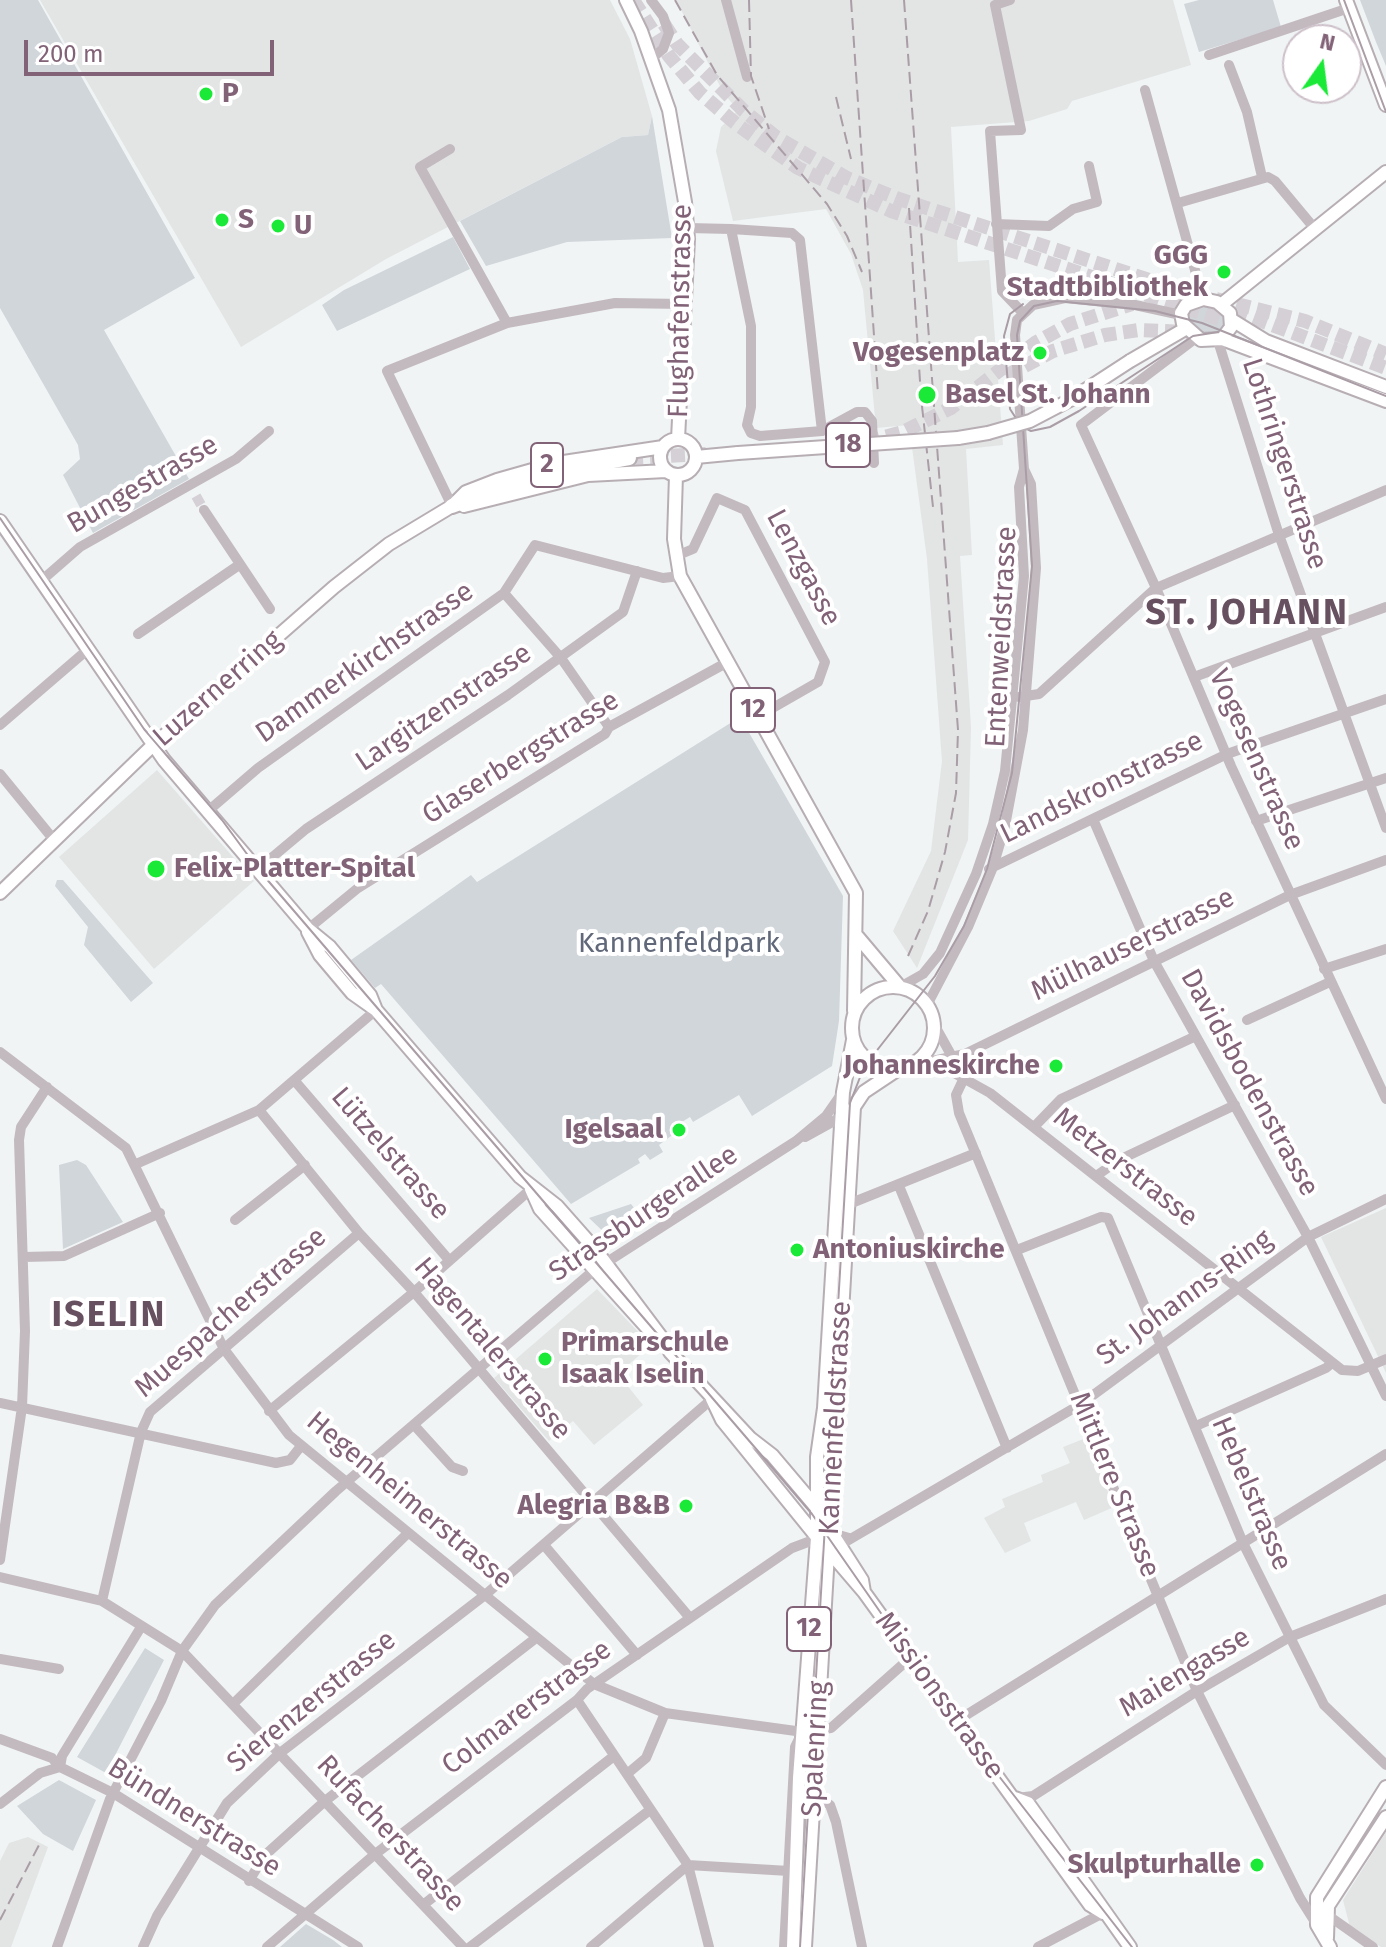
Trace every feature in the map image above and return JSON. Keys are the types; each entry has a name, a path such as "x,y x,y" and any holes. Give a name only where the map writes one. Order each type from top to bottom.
{"highway":[{"path":"452,506 536,475 629,462"}],"main road":[{"name":"Flughafenstrasse","path":"626,0 652,58 669,110 688,228 678,439"},
{"path":"1348,4 1386,105"},
{"path":"1222,304 1386,172"},
{"path":"1386,387 1266,341 1232,320 1222,304 1203,299 1191,301 1181,315 1185,329 1196,338 1220,340 1386,401"},
{"path":"1220,340 1230,332 1232,320"},
{"name":"18","path":"696,457 988,433 1030,421 1070,400 1185,329"},
{"path":"663,447 678,439 688,443 696,457 688,472 671,473"},
{"name":"Luzernerring","path":"0,893 153,746 359,565 452,506 466,492 526,470 605,453 663,447"},
{"name":"12","path":"663,447 660,462 671,473 680,576 856,893 854,1011"},
{"name":"Luzernerring","path":"452,506 469,506 588,475 671,473"},
{"path":"0,521 153,746 308,929 320,955 352,993 376,1010 531,1189 557,1206 712,1399"},
{"path":"854,1107 864,1092 927,1054 935,1026 926,1007 900,987 857,936"},
{"path":"900,987 875,990 854,1011 853,1040 873,1064 900,1068"},
{"name":"Kannenfeldstrasse","path":"830,1551 842,1206 841,1118 853,1040"},
{"name":"Kannenfeldstrasse","path":"817,1538 815,1506 854,1107"},
{"path":"531,1189 540,1209 593,1271 674,1354"},
{"name":"Missionsstrasse","path":"712,1399 772,1455 815,1506 862,1580 864,1592"},
{"name":"Missionsstrasse","path":"712,1399 722,1420 864,1592 955,1722 1015,1798 1028,1803 1130,1947"},
{"name":"Spalenring","path":"793,1947 803,1732 817,1538"},
{"name":"Spalenring","path":"805,1947 830,1551"},
{"path":"827,1577 835,1570 844,1571"},
{"path":"1322,1920 1320,1891 1386,1787"},
{"path":"1322,1920 1338,1888 1386,1817"},
{"name":"Mittlere Strasse","path":"1322,1920 1329,1944"}],"street":[{"path":"651,0 663,16 669,33 663,49 652,58"},
{"path":"726,0 747,77"},
{"path":"1010,0 995,5 1021,130 990,131 1002,291 1022,312"},
{"path":"1209,55 1348,4"},
{"path":"1229,65 1247,112 1262,177"},
{"path":"1145,90 1203,299"},
{"path":"450,149 420,167 507,323"},
{"path":"996,224 1049,226 1073,209 1097,202 1089,166"},
{"path":"1178,203 1262,177 1275,181 1315,229"},
{"path":"688,228 792,233 800,240 822,431"},
{"path":"731,229 751,326 751,407 747,425 751,433 760,436 822,431 857,412 865,412 872,421 874,463"},
{"path":"1024,469 1015,335 1022,312 1040,302 1065,298 1120,303 1181,315"},
{"path":"452,506 387,371 507,323 615,303 685,304"},
{"name":"Vogesenstrasse","path":"1196,338 1081,425 1156,588 1256,821 1386,1099"},
{"name":"Lothringerstrasse","path":"1220,340 1279,535 1386,828"},
{"name":"Bungestrasse","path":"41,581 80,547 193,492 252,448 269,431"},
{"name":"Entenweidstrasse","path":"900,987 923,974 933,963 976,874 993,824 1005,771 1024,576 1019,487 1024,469"},
{"name":"Entenweidstrasse","path":"926,1007 968,927 993,867 1017,774 1036,556 1031,484 1024,469"},
{"path":"1013,696 1026,698 1039,694 1156,588 1386,490"},
{"name":"Lenzgasse","path":"676,556 693,549 717,498 745,510 825,662 818,682 757,717"},
{"path":"204,510 270,609"},
{"name":"Dammerkirchstrasse","path":"208,811 258,768 504,593 533,547 539,545 637,571"},
{"path":"138,634 239,565"},
{"path":"637,571 663,578 680,576"},
{"name":"Largitzenstrasse","path":"257,870 306,829 561,658 623,612 637,571"},
{"path":"504,593 561,658 609,727"},
{"path":"1194,677 1386,607"},
{"path":"0,725 86,651"},
{"name":"Glaserbergstrasse","path":"308,929 358,888 605,734 609,727 726,663"},
{"name":"Landskronstrasse","path":"976,874 1227,754 1386,699"},
{"path":"0,774 54,840"},
{"path":"1256,821 1386,778"},
{"name":"Davidsbodenstrasse","path":"1093,819 1154,961 1308,1237 1386,1396"},
{"name":"Mülhauserstrasse","path":"900,1068 954,1058 1290,895 1386,860"},
{"path":"1324,969 1386,949"},
{"path":"1247,1020 1330,982"},
{"path":"136,1164 259,1110 376,1010"},
{"name":"Metzerstrasse","path":"935,1026 964,1078"},
{"path":"1034,1127 1061,1099 1196,1036"},
{"name":"Hegenheimerstrasse","path":"0,1052 119,1141 136,1164 224,1349 269,1411 301,1446 594,1684 665,1713 803,1732 831,1728 910,1658"},
{"name":"Metzerstrasse","path":"936,1063 964,1078 1034,1127 1332,1363"},
{"name":"Mittlere Strasse","path":"964,1078 957,1103 976,1153 1197,1691 1296,1885 1322,1920"},
{"name":"Lützelstrasse","path":"294,1080 449,1260"},
{"path":"0,1560 22,1407 24,1257 19,1140 21,1127 47,1087"},
{"name":"Strassburgerallee","path":"796,1141 826,1116 843,1092"},
{"path":"1096,1176 1119,1160 1235,1105"},
{"name":"Strassburgerallee","path":"57,1947 89,1847 113,1793 161,1701 182,1651 215,1605 346,1482 593,1271 854,1107"},
{"name":"Hagentalerstrasse","path":"259,1110 359,1233 414,1292 690,1618"},
{"path":"842,1206 976,1153"},
{"path":"235,1220 305,1165"},
{"path":"899,1186 1007,1448"},
{"path":"269,1411 414,1292 531,1189"},
{"name":"St. Johanns-Ring","path":"849,1538 1081,1404 1308,1237 1386,1199"},
{"path":"24,1257 64,1256 160,1213"},
{"name":"Hebelstrasse","path":"1017,1250 1101,1217 1108,1218 1243,1543 1324,1705 1386,1765"},
{"name":"Muespacherstrasse","path":"141,1432 150,1412 359,1233"},
{"path":"1196,1426 1332,1363 1352,1371 1386,1359"},
{"name":"Sierenzerstrasse","path":"143,1947 157,1916 197,1847 227,1803 280,1753 485,1595 712,1399"},
{"path":"0,1403 276,1463 290,1460 301,1446"},
{"path":"414,1425 452,1467 463,1471"},
{"path":"0,1577 102,1601 141,1432"},
{"path":"955,1722 1386,1454"},
{"path":"234,1703 408,1533"},
{"path":"832,1533 849,1538 846,1555"},
{"name":"Colmarerstrasse","path":"267,1947 374,1855 594,1684 792,1548 832,1533"},
{"path":"544,1545 637,1655"},
{"name":"Maiengasse","path":"1015,1798 1033,1796 1197,1691 1290,1637 1386,1599"},
{"name":"Rufacherstrasse","path":"102,1601 182,1651 423,1905 457,1945"},
{"path":"0,1804 40,1773 60,1767 62,1756 141,1627"},
{"path":"249,1881 264,1856 325,1801 536,1638"},
{"path":"0,1659 59,1669"},
{"path":"577,1700 688,1865 709,1947"},
{"path":"627,1774 646,1758 665,1713"},
{"name":"Spalenring","path":"784,1947 795,1747 803,1732"},
{"name":"Bündnerstrasse","path":"0,1739 36,1749 60,1767 113,1793 303,1916 358,1947"},
{"path":"423,1905 614,1756"},
{"path":"814,1794 830,1805 836,1822 862,1947"},
{"path":"470,1947 650,1810"},
{"path":"591,1947 688,1865 789,1871"},
{"path":"1296,1885 1320,1891"},
{"path":"1038,1947 1103,1913"},
{"path":"1322,1920 1373,1947"}],"shaded area":[{"path":"40,0 610,0 630,39 652,116 648,135 622,137 386,259 241,347"},
{"path":"676,0 1173,0 1191,65 1072,101 1067,109 1029,121 951,127 958,262 989,260 1003,445 966,449 972,555 960,556 971,727 968,840 917,968 893,931 931,851 942,761 927,559 909,425 876,428 863,290 851,254 826,209 733,221 716,151 721,127 738,110 724,94"},
{"name":"Felix-Platter-Spital","path":"157,770 254,881 154,969 59,857"},
{"path":"1386,1208 1386,1373 1321,1237"},
{"path":"597,1289 651,1345 618,1374 643,1405 594,1445 573,1421 549,1441 494,1378"},
{"path":"1086,1438 1114,1507 1084,1520 1076,1502 1024,1523 1031,1541 1005,1553 984,1518 1005,1507 1002,1499 1043,1482 1041,1475 1070,1463 1063,1447"},
{"path":"1386,1832 1386,1947 1381,1947 1350,1927 1343,1900"},
{"path":"28,1837 48,1847 11,1947 0,1947 0,1861 9,1843"}],"green space":[{"path":"0,0 38,0 195,278 104,330 189,479 93,533 63,475 80,459 78,445 0,308"},
{"path":"1199,0 1273,0 1281,27 1199,52 1184,4"},
{"path":"1360,0 1386,0 1386,66 1376,42"},
{"path":"652,116 672,238 567,242 486,266 460,221 622,137 648,135"},
{"path":"453,237 470,269 337,331 322,305 344,290"},
{"path":"1203,305 1223,315 1226,323 1218,334 1201,333 1188,321 1193,307"},
{"name":"Kannenfeldpark","path":"740,717 843,896 839,1021 832,1066 752,1116 739,1095 693,1122 690,1117 672,1128 675,1133 659,1145 663,1152 650,1160 645,1154 638,1159 640,1163 571,1204 381,984 375,988 351,960 471,875 477,882"},
{"path":"57,880 63,880 153,983 131,1002 84,945 88,927 55,886"},
{"path":"77,1160 86,1165 123,1222 63,1249 59,1165"},
{"path":"631,1204 644,1220 613,1241 589,1218"},
{"path":"145,1648 164,1660 106,1773 77,1757"},
{"path":"59,1780 96,1800 73,1851 43,1834 17,1806"},
{"path":"306,1924 333,1940 342,1947 280,1947"}],"tunnel":[{"path":"633,0 669,56 700,93 735,123 798,168 891,211 1241,326"},
{"path":"664,24 677,44 744,111 776,137 847,178 896,198 1177,289 1386,368"},
{"path":"1216,299 1305,321 1386,354"},
{"path":"866,442 903,432 951,408 1035,343 1070,324 1132,304"},
{"path":"1006,376 1053,351 1105,335 1139,330 1188,332"},
{"path":"1361,386 1386,394"},
{"path":"629,458 706,454"},
{"path":"196,496 204,510"}],"tram line":[{"path":"1344,0 1386,112"},
{"path":"800,1947 850,1103 864,1067 935,976 964,926 987,869 1012,773 1032,566 1017,335 1020,321 1034,306 1057,301 1155,311 1202,323 1386,396"},
{"path":"1023,304 1010,314 1004,336 1010,409 1021,426 1031,431 1050,427 1079,411 1193,336 1218,332"},
{"path":"0,518 144,729 222,820 258,869 812,1514 956,1721 1132,1947"}],"railway":[{"path":"675,0 717,75 827,204 847,236 862,272"},
{"path":"749,0 751,76 769,129"},
{"path":"851,0 878,394"},
{"path":"904,0 958,730 956,793 945,852 928,911 908,956"},
{"path":"836,97 851,159"},
{"path":"909,208 921,397 933,507"},
{"path":"0,1920 39,1845"}],"place":[{"name":"P","path":"206,94"},
{"name":"S","path":"222,220"},
{"name":"U","path":"278,226"},
{"name":"GGG Stadtbibliothek","path":"1224,272"},
{"name":"Vogesenplatz","path":"1040,353"},
{"name":"Basel St. Johann","path":"927,395"},
{"name":"Felix-Platter-Spital","path":"156,869"},
{"name":"Johanneskirche","path":"1056,1066"},
{"name":"Igelsaal","path":"679,1130"},
{"name":"Antoniuskirche","path":"797,1250"},
{"name":"Primarschule Isaak Iselin","path":"545,1359"},
{"name":"Alegria B&B","path":"686,1506"},
{"name":"Skulpturhalle","path":"1257,1865"}],"district":[{"name":"ST. JOHANN","path":"1247,614"},
{"name":"ISELIN","path":"109,1316"}]}
